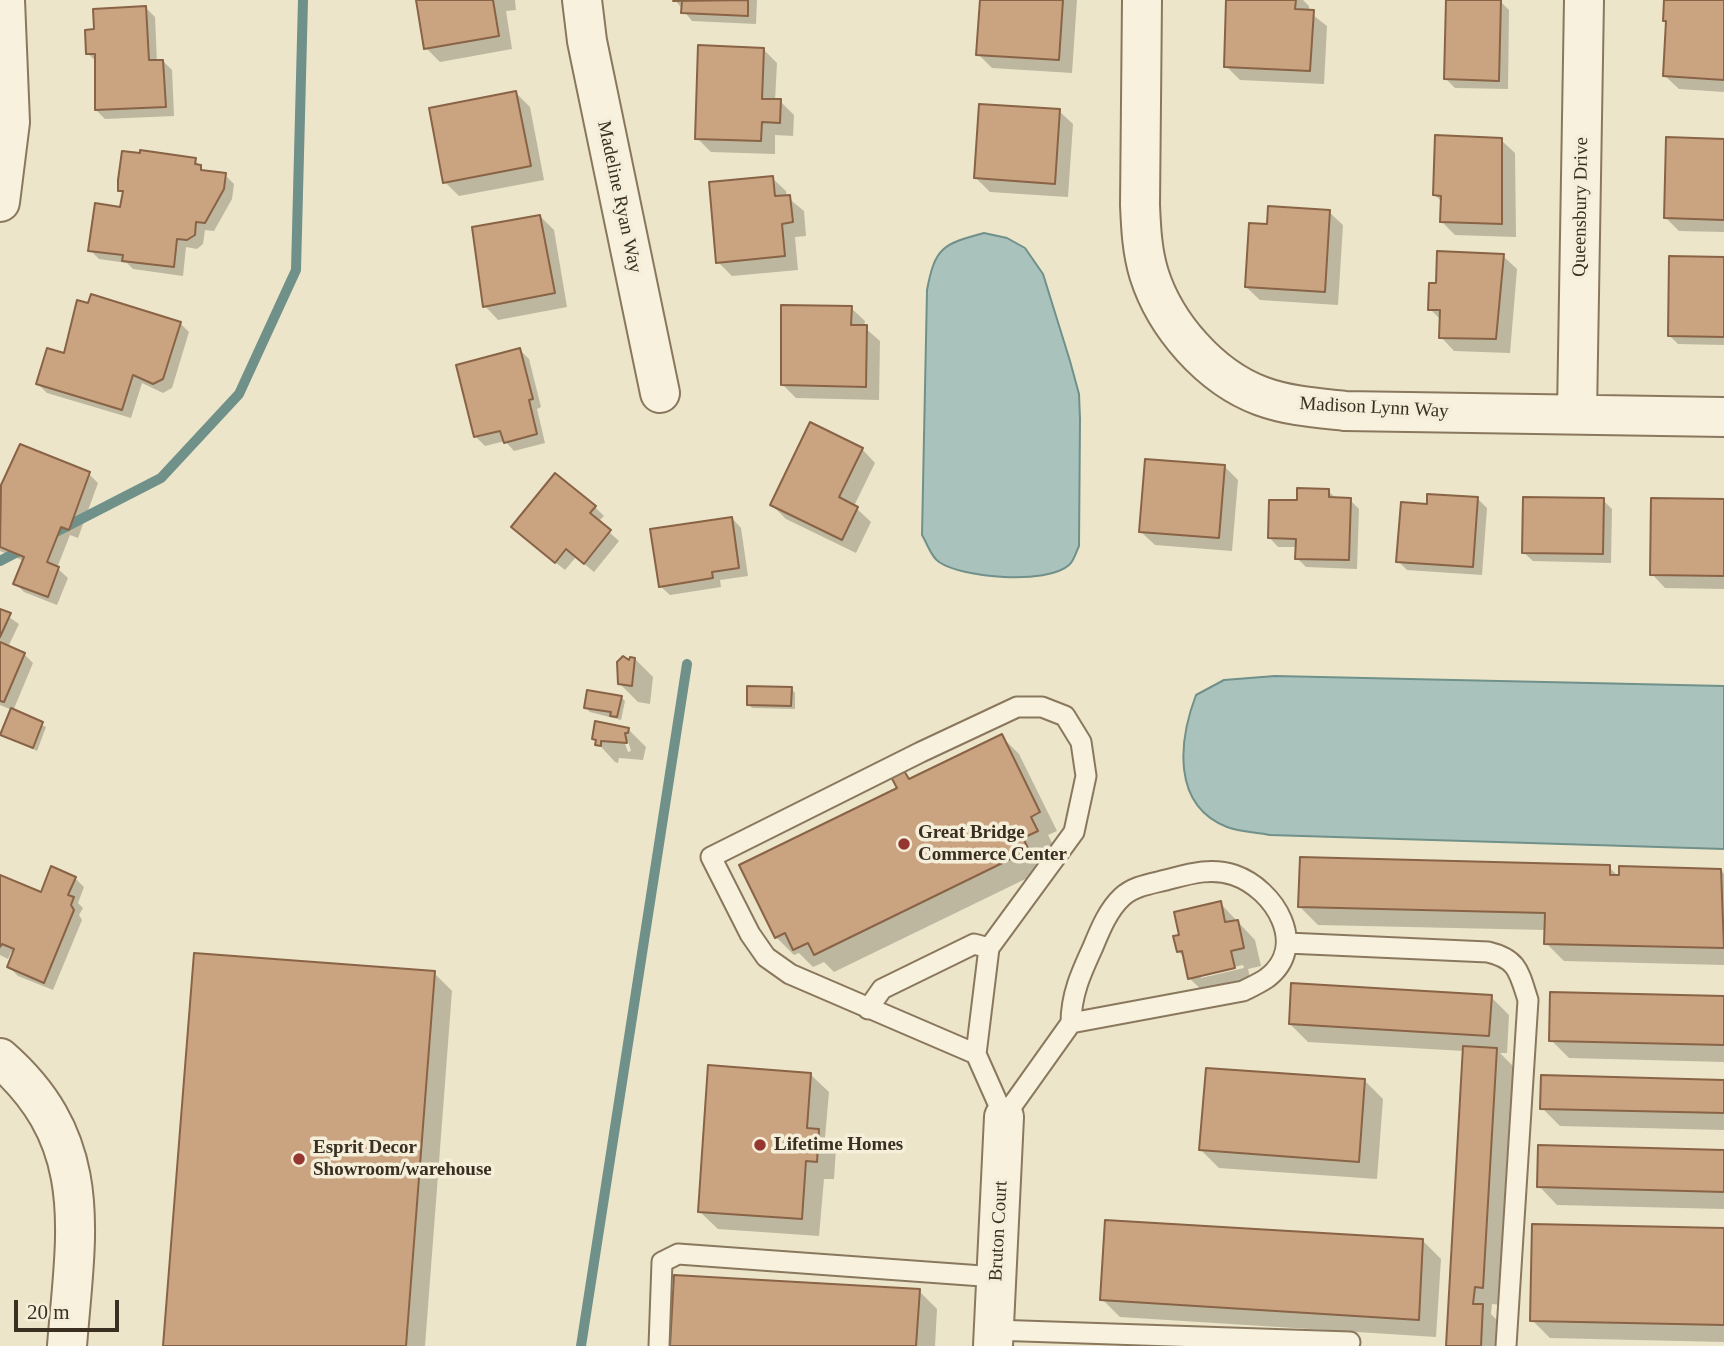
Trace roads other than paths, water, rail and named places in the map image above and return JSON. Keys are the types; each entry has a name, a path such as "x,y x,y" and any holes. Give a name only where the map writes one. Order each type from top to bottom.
{"street":[{"path":"0,202 10,122 5,0"},
{"name":"Madeline Ryan Way","path":"582,0 587,41 660,393"},
{"name":"Madison Lynn Way","path":"1142,0 1142,239 1149,274 1163,307 1182,334 1203,358 1229,379 1260,396 1293,405 1345,411 1724,417"},
{"name":"Queensbury Drive","path":"1577,413 1584,0"},
{"path":"0,1058 38,1097 57,1128 70,1165 75,1203 75,1238 67,1346"},
{"name":"Bruton Court","path":"993,1338 1004,1116"}],"lane":[{"path":"976,1054 790,974 766,957 750,934 711,857 1017,707 1042,707 1065,716 1081,741 1086,776 1083,802 1074,832 989,948 976,1054 1004,1116 1071,1023 1071,1000 1107,915 1122,897 1137,887 1192,873 1213,871 1235,875 1256,887 1273,904 1283,919 1287,943 1282,960 1267,978 1243,990 1071,1023"},
{"path":"1287,943 1488,952 1507,957 1519,971 1528,1000 1506,1346"},
{"path":"868,1009 882,989 974,944 989,948"},
{"path":"659,1346 662,1262 678,1254 996,1277"},
{"path":"993,1338 1350,1342"}],"water":[{"path":"984,233 1007,238 1025,248 1043,274 1079,394 1079,546 1069,565 1043,575 1004,577 950,568 936,560 922,535 927,290 934,264 943,249 959,240"},
{"path":"1275,676 1724,686 1724,849 1270,835 1227,827 1209,817 1196,803 1188,787 1184,751 1190,713 1196,695 1224,680"}],"waterway":[{"path":"48,536 161,478 239,394 296,270 303,0"},
{"path":"0,561 27,547"},
{"path":"581,1346 687,664"}],"place":[{"name":"Great Bridge Commerce Center","path":"904,844"},
{"name":"Lifetime Homes","path":"760,1145"},
{"name":"Esprit Decor Showroom/warehouse","path":"299,1159"}]}
